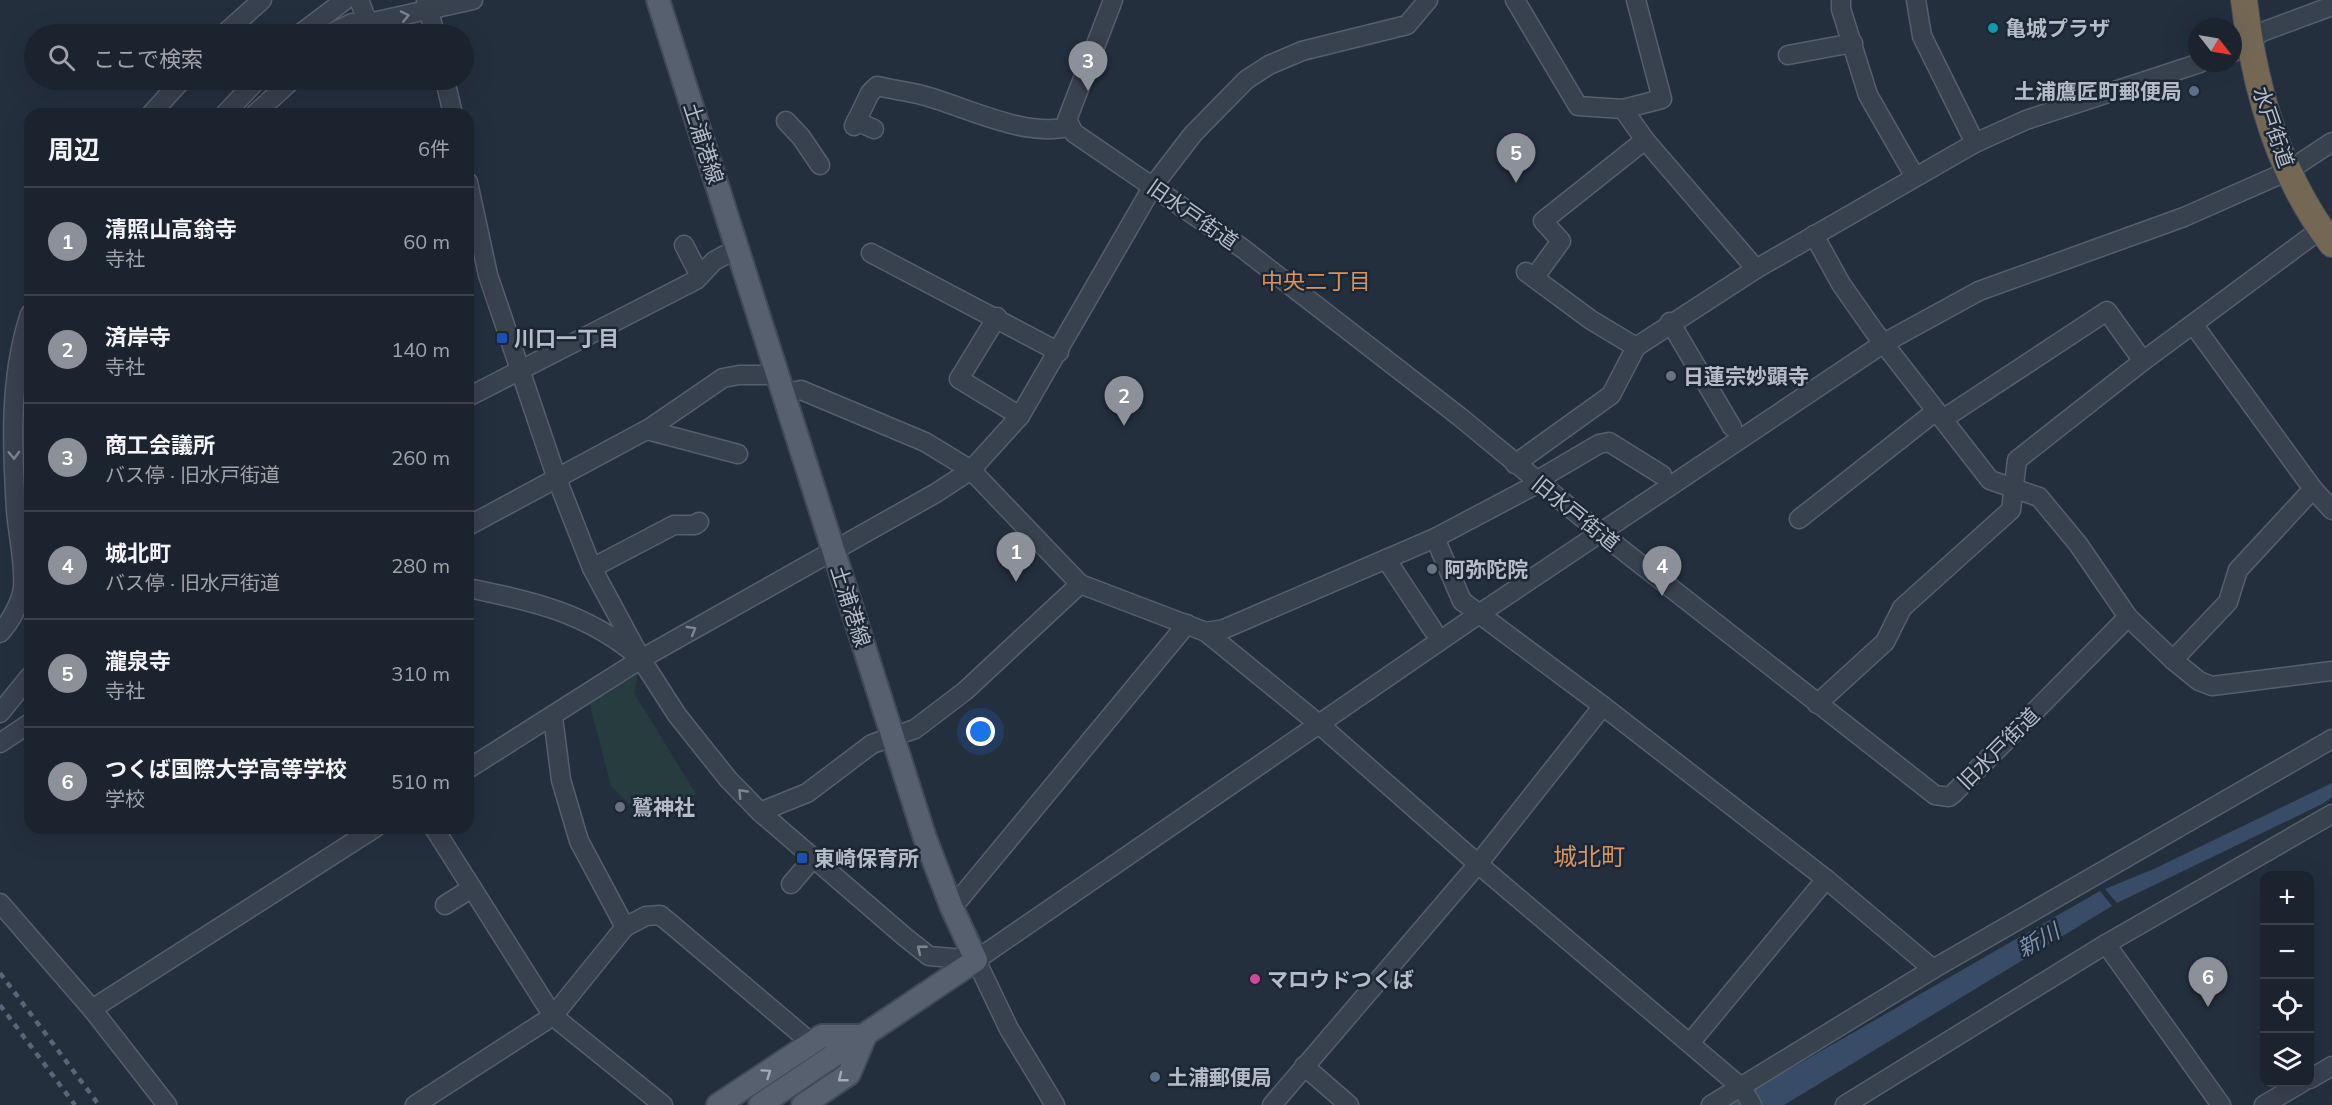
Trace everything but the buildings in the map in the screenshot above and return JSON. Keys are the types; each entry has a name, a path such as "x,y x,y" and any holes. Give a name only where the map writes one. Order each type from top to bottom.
{"highway":[{"name":"水戸街道","path":"2242,31 2244,0"},
{"name":"水戸街道","path":"2242,49 2288,171 2326,237"}],"main road":[{"name":"土浦港線","path":"658,0 892,735 952,908 976,960"},
{"path":"760,1105 976,960"},
{"path":"718,1105 822,1036 865,1036"},
{"path":"803,1105 849,1074 865,1036"}],"street":[{"path":"235,24 262,0"},
{"path":"313,24 345,0"},
{"path":"359,0 368,23"},
{"path":"350,24 368,23 428,5 473,0"},
{"path":"874,129 855,123 870,93 877,86 918,94 981,115 1051,131 1069,127 1067,120 1113,0"},
{"path":"474,765 641,659 971,470 1020,416 1153,186 1193,134 1246,80 1269,65 1302,51 1407,25 1428,0"},
{"path":"1515,0 1578,106 1623,110 1662,99 1636,0"},
{"path":"1841,0 1841,9 1868,95 1916,177"},
{"path":"1916,0 1922,36 1975,143"},
{"path":"428,5 433,24"},
{"path":"2242,45 2262,33 2332,6"},
{"path":"1788,55 1853,43"},
{"path":"1515,464 1611,395 1636,347 1670,322 1756,269 1975,143 2026,120 2188,67"},
{"path":"156,108 173,90"},
{"path":"231,108 248,90"},
{"path":"262,108 281,90"},
{"path":"447,90 452,108"},
{"path":"1623,110 1645,140 1756,269"},
{"path":"786,121 801,137 820,165"},
{"name":"旧水戸街道","path":"1069,127 1074,133 1270,269 1460,417 1602,534 1935,795 1949,797 2128,617"},
{"path":"1636,347 1591,320 1529,274 1561,241 1543,221 1645,140"},
{"path":"474,210 488,275 557,479 592,568 641,659 677,715 729,779 760,812 929,956 976,960 1479,614 1602,534 1884,343 1979,291 2184,217 2288,171 2332,142"},
{"path":"1814,235 1841,285 1990,480 2039,497 2078,544 2128,617 2173,660 2199,681 2212,686 2332,671"},
{"path":"1817,704 1884,642 1902,608 2011,510 2017,460 2193,324 2326,237"},
{"path":"684,245 700,276"},
{"path":"474,394 700,276 714,261 738,248"},
{"path":"872,253 997,317 1059,352"},
{"path":"1799,519 1940,415 2107,311 2143,361"},
{"path":"997,317 959,379 1020,416"},
{"path":"1670,322 1732,427"},
{"path":"2193,324 2313,489 2332,510"},
{"path":"0,633 14,613 23,590 23,510 14,409 20,343 24,331"},
{"path":"474,523 647,430 723,378 739,375 801,390 925,442 971,470 1080,584 1206,632 1320,725 1478,864 1742,1088 1752,1105"},
{"path":"647,430 738,454"},
{"path":"1206,632 1224,629 1435,538 1537,482 1599,444 1609,442 1662,475"},
{"path":"2173,660 2228,602 2238,570 2313,489"},
{"path":"592,568 674,525 694,525 699,522"},
{"path":"1435,538 1462,601 1603,706 1826,879 1933,969"},
{"path":"1386,559 1433,630"},
{"path":"760,812 807,793 850,758 892,735 915,729 964,691 1080,584"},
{"path":"474,589 546,604 604,631 641,659"},
{"path":"952,908 1187,624"},
{"path":"0,713 24,683"},
{"path":"1272,1105 1478,864 1603,706"},
{"path":"553,717 561,780 579,841 625,927"},
{"path":"0,743 24,727"},
{"path":"1711,1105 1933,969 2332,739"},
{"path":"1845,1105 2106,944 2332,814"},
{"path":"92,1009 362,834"},
{"path":"438,834 553,1016 663,1105"},
{"path":"792,884 814,857"},
{"path":"1690,1043 1826,879"},
{"path":"445,905 472,888"},
{"path":"0,903 92,1009 167,1105"},
{"path":"415,1105 553,1016 625,927 646,916 660,915 808,1040"},
{"path":"2106,944 2222,1105"},
{"path":"976,960 1009,1029 1055,1105"},
{"path":"1304,1066 1349,1105"},
{"path":"2314,1077 2332,1066"},
{"path":"2264,1105 2296,1087"}],"green space":[{"path":"639,670 634,693 696,794 644,820 611,786 589,701"}],"water":[{"name":"新川","path":"2332,783 2332,797 2322,804 2117,903 2105,889 2156,868"},
{"path":"2100,891 2112,906 1784,1105 1727,1105"}],"railway":[{"path":"0,973 99,1105"},
{"path":"0,1005 75,1105"}],"place":[{"name":"亀城プラザ","path":"1993,28"},
{"name":"商工会議所","path":"1088,91"},
{"name":"土浦鷹匠町郵便局","path":"2194,91"},
{"name":"瀧泉寺","path":"1516,183"},
{"name":"川口一丁目","path":"502,338"},
{"name":"日蓮宗妙顕寺","path":"1671,376"},
{"name":"済岸寺","path":"1124,426"},
{"name":"阿弥陀院","path":"1432,569"},
{"name":"清照山高翁寺","path":"1016,582"},
{"name":"城北町","path":"1662,596"},
{"name":"鷲神社","path":"620,807"},
{"name":"東崎保育所","path":"802,858"},
{"name":"マロウドつくば","path":"1255,979"},
{"name":"つくば国際大学高等学校","path":"2208,1007"},
{"name":"土浦郵便局","path":"1155,1077"}],"district":[{"name":"中央二丁目","path":"1316,281"},
{"name":"城北町","path":"1589,856"}]}
